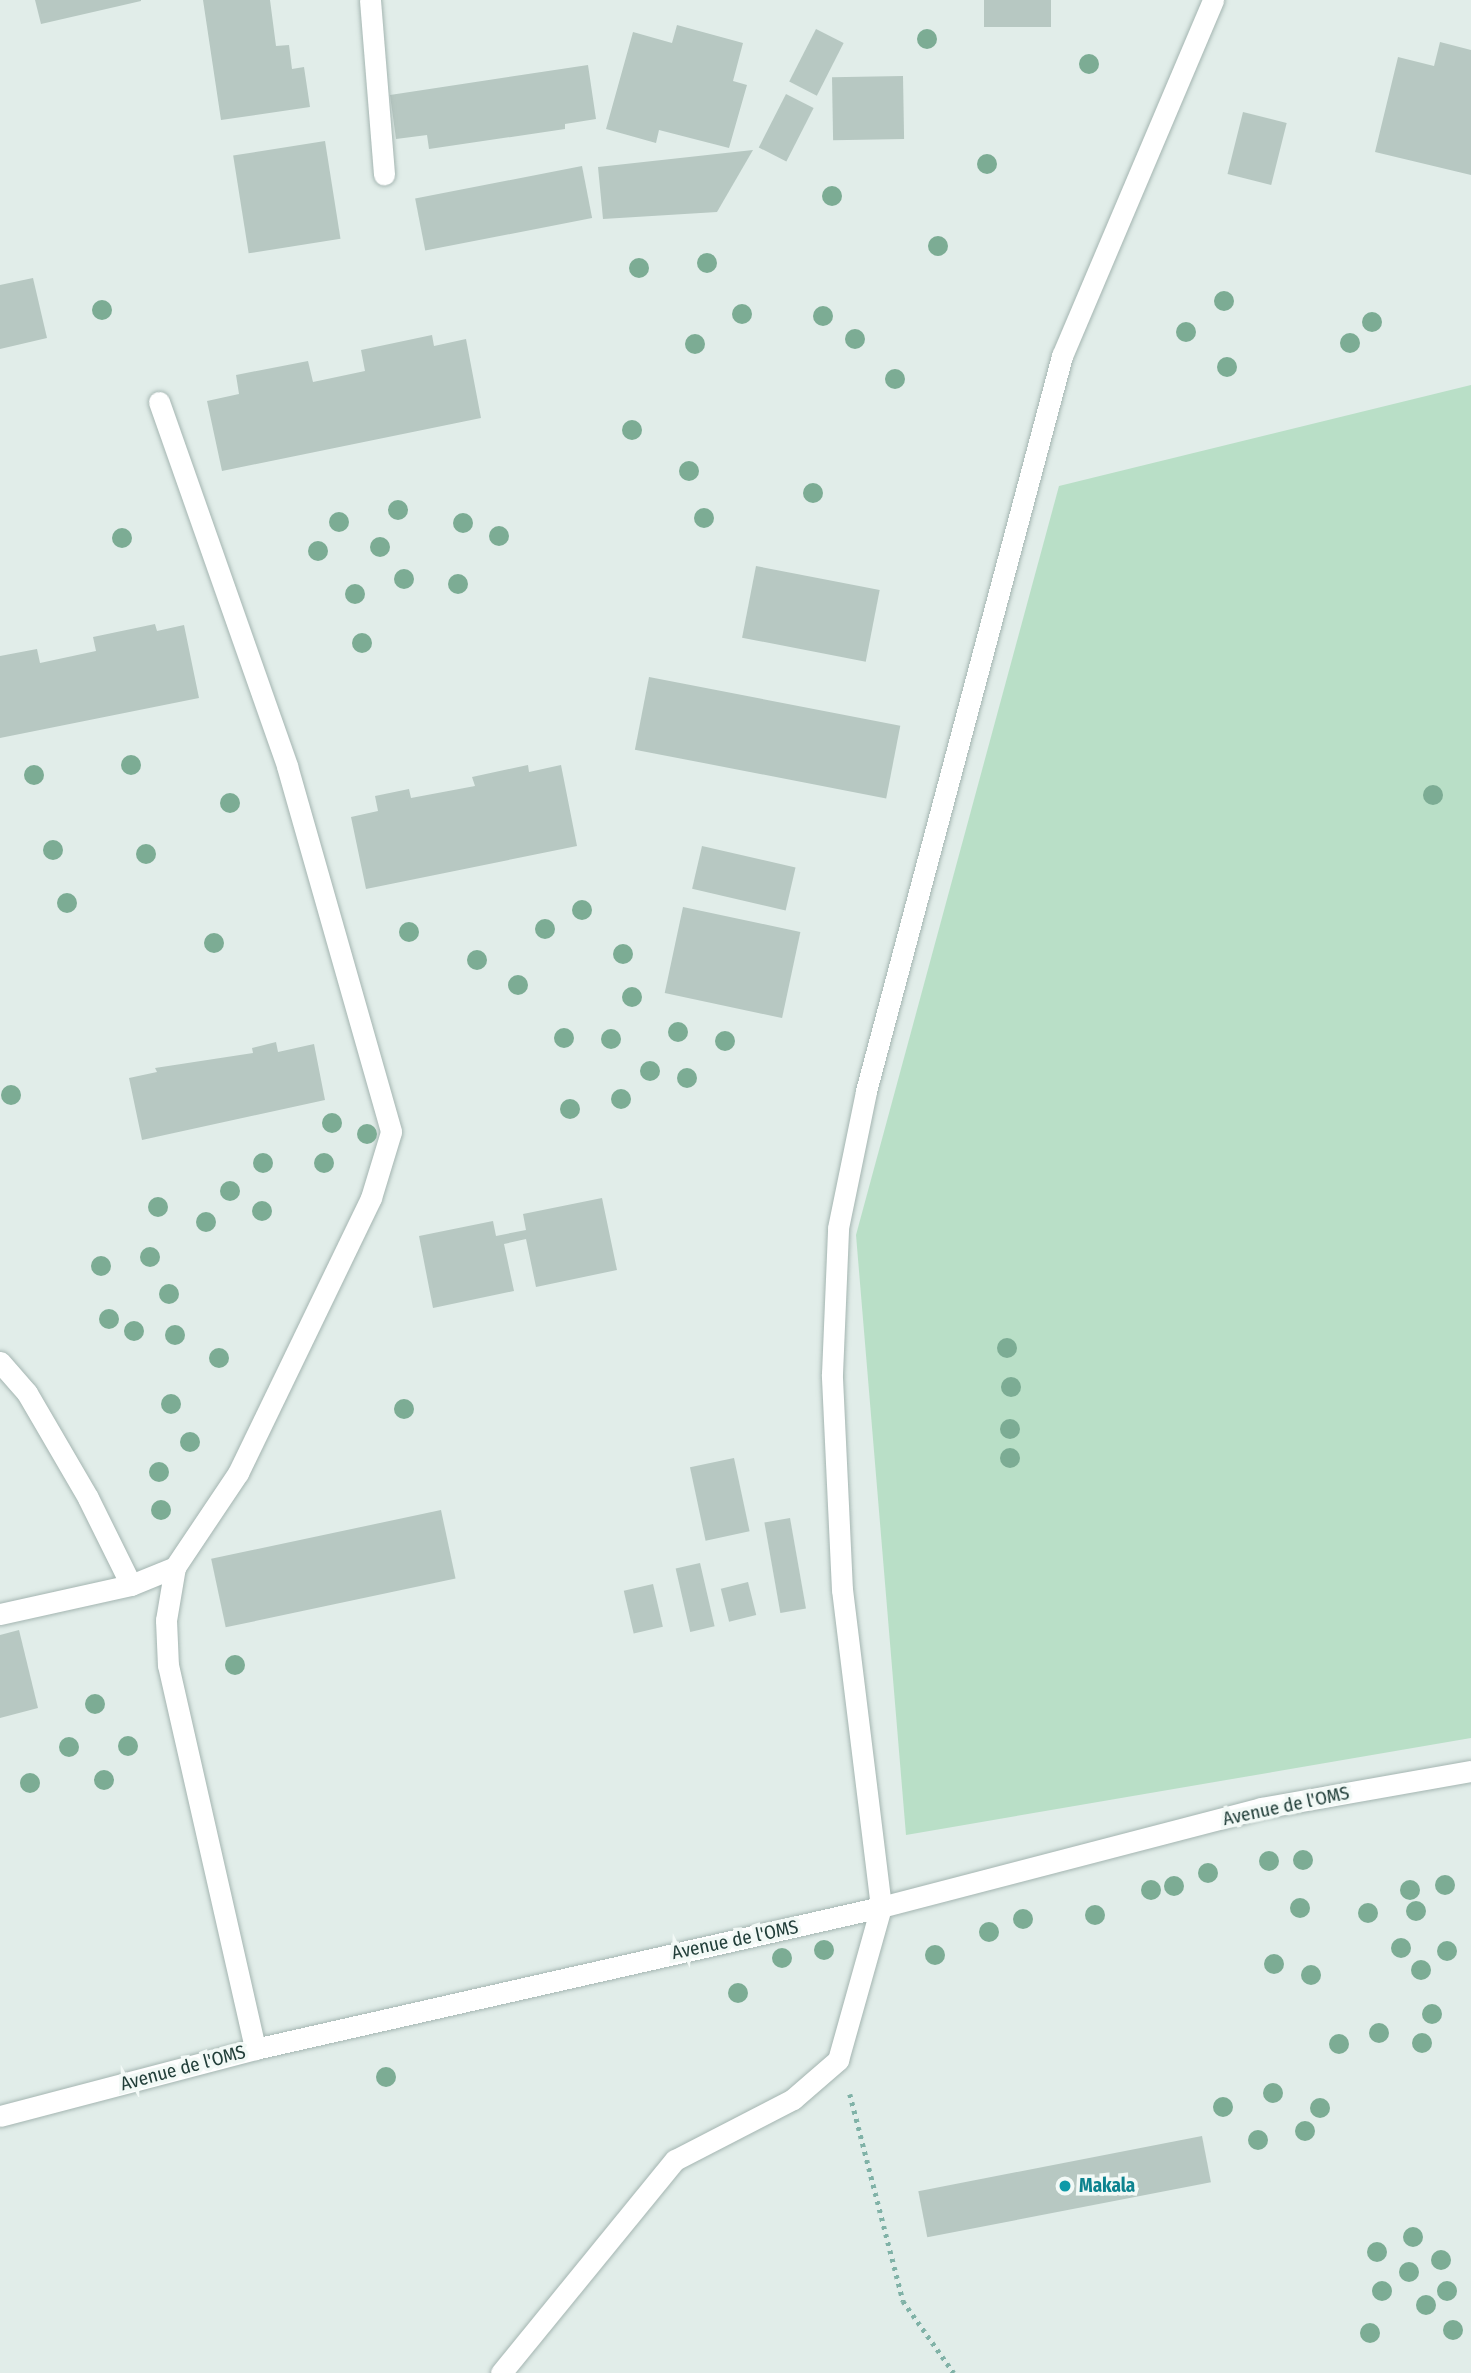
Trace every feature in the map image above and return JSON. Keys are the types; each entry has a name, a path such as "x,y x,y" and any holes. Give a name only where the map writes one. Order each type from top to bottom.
{"street":[{"path":"370,0 384,174"},
{"path":"501,2373 675,2160 793,2099 838,2060 881,1907 842,1590 832,1374 838,1228 866,1091 1062,356 1213,0"},
{"path":"159,402 287,766 391,1132 371,1198 238,1473 175,1567 166,1620 168,1665 255,2049"},
{"path":"0,1362 27,1393 88,1498 131,1585"},
{"path":"0,1614 131,1585 175,1567"},
{"name":"Avenue de l'OMS","path":"0,2116 255,2049 881,1907 1261,1808 1471,1771"}],"path":[{"path":"838,2060 862,2130 865,2158 902,2301 954,2373"}],"green space":[{"path":"1471,385 1471,1738 906,1835 856,1235 1059,486"}],"building":[{"path":"35,0 141,0 141,1 41,24"},
{"path":"203,0 270,0 276,46 289,45 292,69 304,67 310,107 221,120"},
{"path":"984,0 1051,0 1051,27 984,27"},
{"path":"677,25 743,43 733,81 747,85 729,148 659,130 656,143 606,129 633,32 672,43"},
{"path":"816,29 844,43 817,96 789,82"},
{"path":"1440,42 1471,50 1471,175 1375,152 1398,57 1434,66"},
{"path":"588,65 596,119 565,124 565,129 429,149 427,135 396,139 390,95"},
{"path":"903,76 904,139 833,140 832,77"},
{"path":"786,94 814,108 786,162 759,147"},
{"path":"1243,112 1287,123 1271,185 1228,174"},
{"path":"325,141 340,239 249,253 233,156"},
{"path":"753,150 717,212 603,219 598,167"},
{"path":"582,166 592,218 425,250 415,198"},
{"path":"33,278 47,338 0,349 0,285"},
{"path":"432,335 434,346 466,339 481,418 222,471 207,401 239,394 236,375 308,361 313,382 365,371 361,350"},
{"path":"756,566 880,590 866,662 742,638"},
{"path":"155,624 157,631 184,625 199,698 0,738 0,656 37,649 40,663 96,651 93,637"},
{"path":"649,677 900,726 886,798 635,750"},
{"path":"528,765 529,772 561,765 577,846 366,889 351,817 378,811 375,796 409,789 411,798 475,786 472,777"},
{"path":"702,846 796,868 786,910 692,889"},
{"path":"683,907 800,932 782,1018 665,993"},
{"path":"276,1042 278,1052 314,1044 325,1100 142,1140 129,1078 157,1072 155,1068 253,1053 252,1048"},
{"path":"602,1198 617,1270 536,1287 526,1239 504,1244 514,1291 433,1308 419,1236 493,1221 496,1236 526,1230 523,1214"},
{"path":"734,1458 750,1531 706,1541 690,1467"},
{"path":"441,1510 456,1578 226,1627 211,1559"},
{"path":"790,1518 806,1609 780,1613 764,1523"},
{"path":"700,1563 715,1626 690,1632 676,1569"},
{"path":"748,1582 756,1615 729,1622 721,1589"},
{"path":"653,1584 663,1627 634,1634 624,1591"},
{"path":"19,1630 38,1708 0,1718 0,1635"},
{"name":"Makala","path":"1202,2136 1211,2182 927,2237 918,2191"}],"place":[{"name":"Makala","path":"1065,2186"}]}
